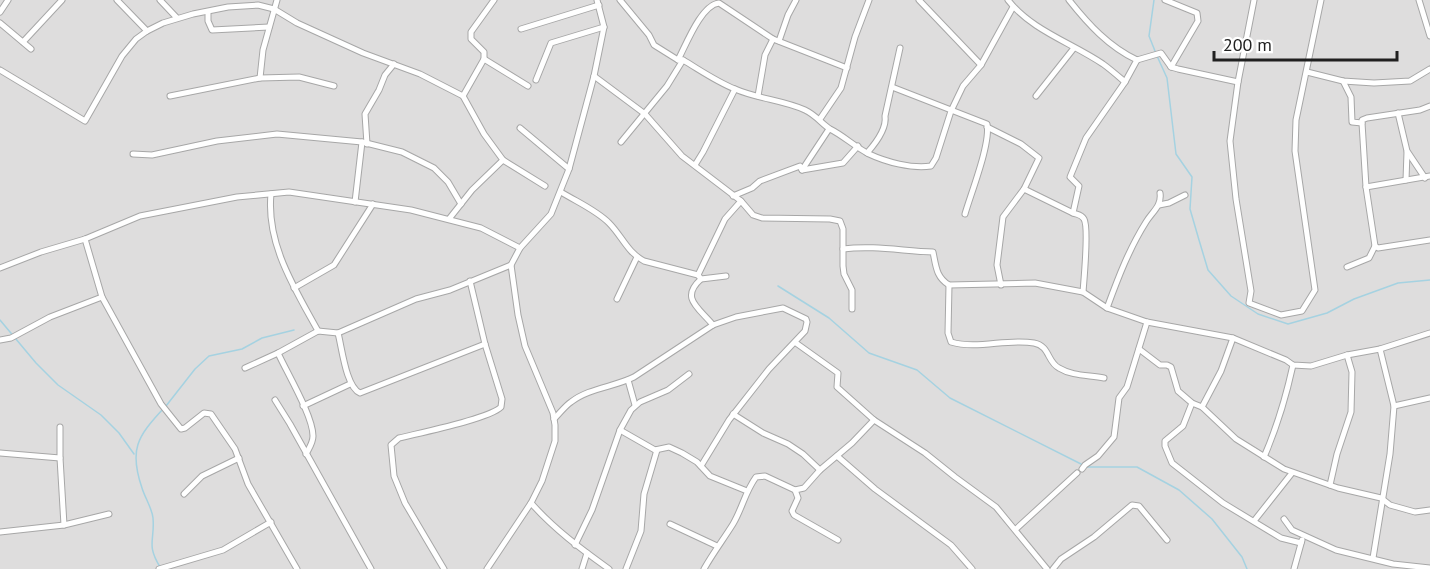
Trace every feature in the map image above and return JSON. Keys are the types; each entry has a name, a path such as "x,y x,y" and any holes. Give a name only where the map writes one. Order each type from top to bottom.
{"street":[{"path":"0,12 8,0"},
{"path":"23,42 63,0"},
{"path":"117,0 147,31"},
{"path":"160,0 177,18"},
{"path":"226,0 228,7"},
{"path":"260,78 269,27 277,0"},
{"path":"463,96 484,59 484,52 474,44 470,36 471,32 494,0"},
{"path":"758,96 765,55 776,40 796,0"},
{"path":"820,119 841,88 855,37 869,0"},
{"path":"919,0 981,65"},
{"path":"1008,0 1013,7 1049,33 1103,64 1125,82"},
{"path":"1069,0 1086,22 1126,55 1137,60 1161,52 1172,67 1238,82"},
{"path":"1165,0 1198,16 1198,21 1172,67"},
{"path":"1254,0 1238,82 1230,141 1236,199 1251,291 1249,303 1281,315 1302,311 1315,290 1295,151 1296,120 1321,0"},
{"path":"1419,0 1430,36"},
{"path":"487,569 531,503 542,481 555,441 554,419 550,405 525,346 511,265 520,248 551,214 561,192 594,76 604,27 598,2 521,29"},
{"path":"624,2 650,35 654,45 735,89 797,106 820,119 829,129 836,130 867,153 909,166 931,166 936,158 951,111 963,86 981,65 1013,7"},
{"path":"621,142 667,86 704,12 713,2 725,6 776,40 847,68"},
{"path":"0,70 85,121 122,56 136,39 147,31 177,18 228,7 258,5 274,9 297,23 438,83 463,96 484,134 503,160 545,186"},
{"path":"208,13 207,21 212,30 269,27"},
{"path":"0,23 31,49"},
{"path":"537,80 551,43 604,27"},
{"path":"867,153 875,144 885,124 900,48"},
{"path":"1036,96 1074,48"},
{"path":"484,59 528,86"},
{"path":"1073,213 1079,186 1070,177 1080,150 1137,60"},
{"path":"355,202 365,143 365,114 393,64"},
{"path":"1307,72 1343,81 1374,83 1410,81 1430,69"},
{"path":"594,76 645,114 682,156 741,201 753,215 762,218 837,219 842,225 843,266 844,274 852,290 852,309"},
{"path":"170,96 260,78 298,77 334,86"},
{"path":"1343,81 1352,97 1352,122 1362,123"},
{"path":"892,87 987,124 986,146 966,214"},
{"path":"695,165 735,89"},
{"path":"1347,267 1369,258 1375,246 1366,187 1362,120 1420,110 1430,106"},
{"path":"1398,113 1407,151 1406,180"},
{"path":"987,127 1021,144 1039,158 1024,189 1003,218 997,265 1001,285"},
{"path":"520,128 569,169"},
{"path":"802,170 829,129"},
{"path":"133,154 152,155 217,141 277,134 365,143 402,152 434,168 448,182 461,204"},
{"path":"802,170 843,163 858,146"},
{"path":"1366,187 1427,177 1407,151"},
{"path":"449,219 503,160"},
{"path":"733,196 752,188 760,181 800,166 802,170"},
{"path":"1024,189 1073,213 1080,214 1087,225 1083,292"},
{"path":"0,268 41,252 85,239 140,216 237,197 289,192 411,210 449,219 481,228 520,248"},
{"path":"561,192 598,213 611,224 637,257 644,261 700,277 726,276"},
{"path":"271,194 272,234 294,288 318,331"},
{"path":"1159,205 1160,194"},
{"path":"1107,308 1133,245 1149,216 1159,205 1185,195"},
{"path":"713,325 690,296 725,219 741,201"},
{"path":"294,288 334,265 373,204"},
{"path":"85,239 102,297 161,404 177,428 185,428 204,413 209,412 222,427 239,458 248,484 297,569"},
{"path":"1375,246 1378,248 1430,240"},
{"path":"843,249 865,246 933,252 938,274 941,280 949,285 1035,283 1083,292 1107,308 1147,322 1233,338 1293,365 1311,366 1347,355 1380,349 1430,333"},
{"path":"617,299 637,257"},
{"path":"245,368 318,331 338,333 416,299 450,290 511,265"},
{"path":"444,569 405,502 394,476 392,445 399,438 498,410 502,404 470,281"},
{"path":"949,285 948,333 951,342 980,345 1018,342 1039,344 1047,350 1059,368 1077,375 1104,378"},
{"path":"0,340 11,338 50,317 102,297"},
{"path":"554,419 572,400 628,380 713,325 736,317 783,309 801,316 807,322 806,331 769,369 733,414 701,466"},
{"path":"1016,529 1085,465 1098,456 1114,437 1119,398 1127,387 1147,322"},
{"path":"338,333 350,384 356,391 365,392 485,344"},
{"path":"1202,407 1221,371 1233,338"},
{"path":"796,343 838,373 837,387 874,420 925,453 988,500 1016,529 1028,548 1047,569"},
{"path":"1139,349 1160,365 1171,367 1178,391 1192,404 1202,407 1236,439 1264,457 1292,472 1330,485 1381,498 1390,505 1415,512 1430,510"},
{"path":"1373,558 1390,454 1394,406 1380,349"},
{"path":"278,353 303,406 313,435 312,444 306,454"},
{"path":"1330,485 1337,454 1351,412 1352,372 1347,355"},
{"path":"1264,457 1287,395 1293,365"},
{"path":"575,545 592,510 620,430 635,405 668,390 689,374"},
{"path":"628,380 635,405"},
{"path":"303,406 350,384"},
{"path":"1394,406 1430,398"},
{"path":"275,400 371,569"},
{"path":"1192,404 1184,426 1165,441 1172,463 1223,503 1281,538 1301,543"},
{"path":"733,414 764,433 788,444 820,470"},
{"path":"704,569 733,524 747,491 756,477 760,475 795,490 804,488 874,420"},
{"path":"60,427 64,525"},
{"path":"620,430 657,450 671,448 697,462 710,476 747,491"},
{"path":"626,569 641,531 644,494 657,450"},
{"path":"0,453 60,458"},
{"path":"837,456 875,489 951,545 972,569"},
{"path":"184,494 202,477 239,458"},
{"path":"1254,520 1292,472"},
{"path":"795,490 798,498 792,511 794,515 838,540"},
{"path":"531,503 544,518 575,545 609,569"},
{"path":"1053,569 1061,559 1094,537 1132,505 1139,506 1167,540"},
{"path":"0,532 64,525 109,514"},
{"path":"1284,519 1292,530 1335,550 1393,564 1430,568"},
{"path":"159,569 223,550 271,522"},
{"path":"670,524 717,546"},
{"path":"1294,569 1304,536"},
{"path":"582,569 587,553"}],"shaded area":[{"path":"0,0 1430,0 1430,569 0,569"}],"waterway":[{"path":"1154,0 1149,36 1155,51"},
{"path":"1157,56 1167,78 1176,154 1192,177 1190,209 1208,270 1231,296 1258,314 1288,324 1327,313 1354,299 1398,283 1430,280"},
{"path":"778,286 829,318 869,353 917,370 950,398 1083,465"},
{"path":"0,320 36,363 58,385 101,415 119,433 134,454"},
{"path":"166,406 195,369 209,356 242,349 262,338 294,330"},
{"path":"160,567 153,553 152,514 138,475 136,454 142,436 163,409"},
{"path":"1087,467 1137,467 1179,490 1212,519 1242,557 1247,569"}]}
